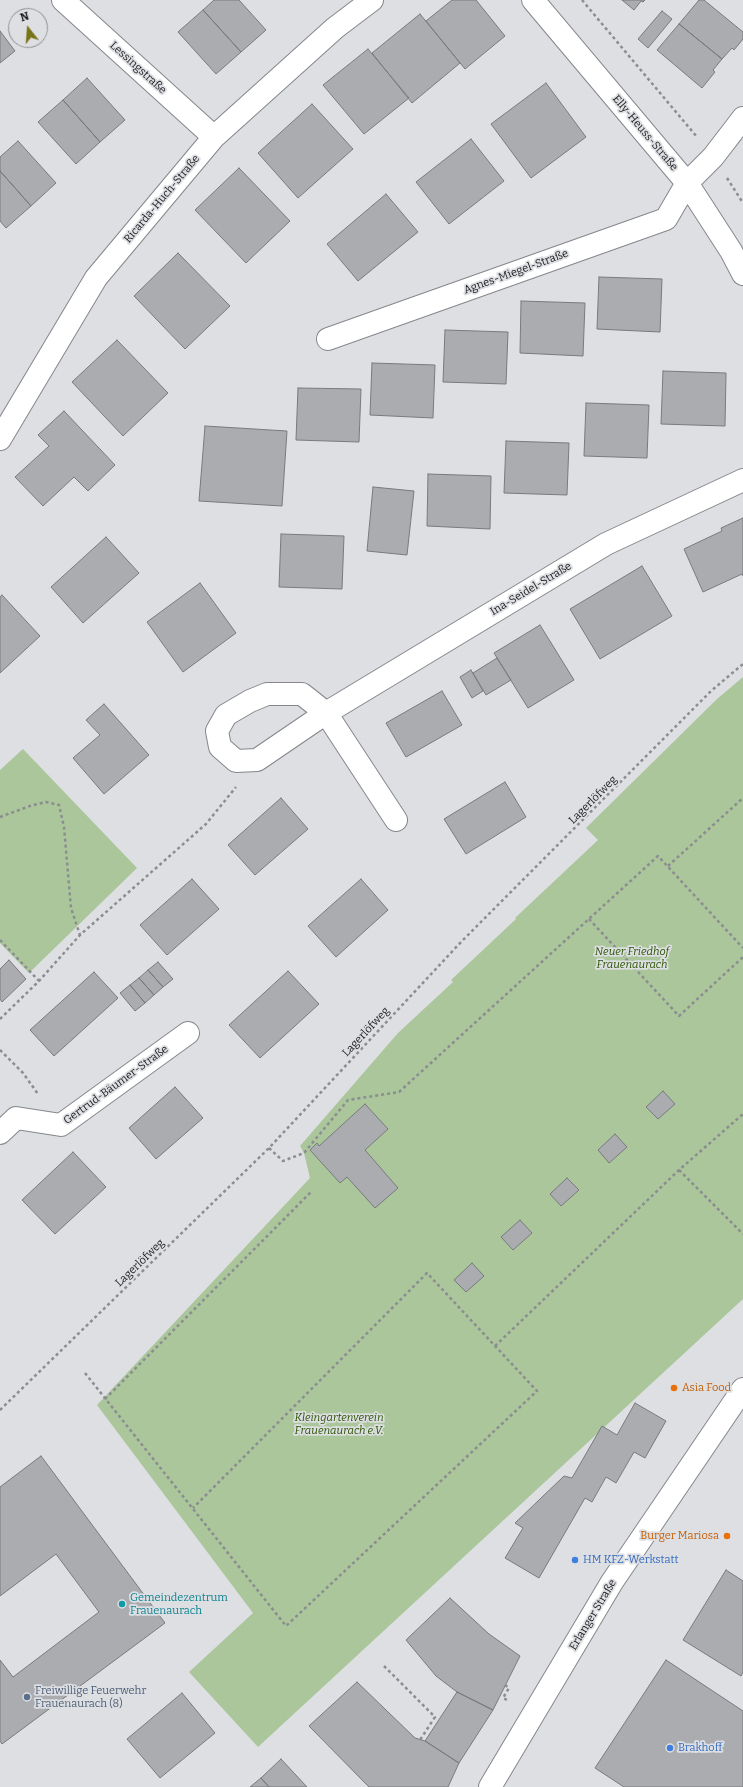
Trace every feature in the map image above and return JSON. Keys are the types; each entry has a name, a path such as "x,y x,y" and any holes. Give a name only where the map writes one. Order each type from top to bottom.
{"street":[{"name":"Lessingstraße","path":"62,0 214,137"},
{"name":"Ricarda-Huch-Straße","path":"0,437 96,278 214,137 335,28 372,0"},
{"name":"Elly-Heuss-Straße","path":"540,2 687,183 731,251 743,274"},
{"name":"Agnes-Miegel-Straße","path":"328,339 666,219 687,183 713,157 743,118"},
{"name":"Ina-Seidel-Straße","path":"257,760 326,713 606,544 743,480"},
{"path":"257,760 236,761 220,747 217,731 226,716 250,701 267,694 302,694 326,713 396,820"},
{"name":"Gertrud-Bäumer-Straße","path":"0,1133 16,1118 61,1125 188,1033"},
{"name":"Erlanger Straße","path":"490,1787 612,1582 743,1389"}],"path":[{"path":"582,0 713,157 743,203"},
{"name":"Lagerlöfweg","path":"0,1410 269,1148 461,942 711,691 743,664"},
{"path":"0,1019 39,981 80,935 206,824 257,760"},
{"path":"668,866 743,798"},
{"path":"0,817 46,802 59,805 64,827 71,908 80,935"},
{"path":"269,1148 283,1161 304,1152 348,1100 399,1092 658,856 743,948"},
{"path":"589,918 679,1016 743,957"},
{"path":"0,940 39,981"},
{"path":"0,1050 23,1073 61,1125"},
{"path":"495,1346 679,1170 743,1114"},
{"path":"679,1170 743,1234"},
{"path":"105,1399 311,1192"},
{"path":"84,1373 286,1626 537,1391 427,1273 193,1508"},
{"path":"384,1666 435,1717 420,1740"},
{"path":"505,1685 511,1689 503,1698 506,1700"}],"green space":[{"name":"Kleingartenverein Frauenaurach e.V.","path":"743,677 743,1299 258,1747 189,1672 253,1613 97,1405 310,1178 304,1153 300,1146 398,1033 453,982 451,980 516,919 515,918 598,840 586,828 717,699"},
{"path":"23,749 137,868 29,973 0,943 0,770"}],"building":[{"path":"214,0 239,0 266,30 241,52 203,10"},
{"path":"452,0 476,0 505,36 465,69 426,21"},
{"path":"622,0 645,0 643,2 641,1 634,10"},
{"path":"699,0 704,0 743,32 743,39 734,50 732,48 722,59 679,24"},
{"path":"203,10 241,52 216,74 178,32"},
{"path":"662,11 672,19 648,48 638,39"},
{"path":"420,14 460,63 412,103 372,53"},
{"path":"679,24 722,59 713,70 715,72 702,88 657,50"},
{"path":"0,31 8,42 8,48 13,48 15,51 0,63"},
{"path":"368,49 409,98 364,134 323,85"},
{"path":"87,78 125,120 100,142 63,100"},
{"path":"546,83 586,137 531,178 491,124"},
{"path":"63,100 100,142 76,164 38,122"},
{"path":"312,104 353,149 298,198 258,153"},
{"path":"471,139 504,181 449,224 416,182"},
{"path":"18,141 56,183 31,206 0,171 0,157"},
{"path":"239,168 290,221 246,263 195,210"},
{"path":"0,171 31,206 6,228 0,221"},
{"path":"386,194 418,232 358,281 327,244"},
{"path":"178,253 230,306 185,349 134,296"},
{"path":"599,277 662,279 660,332 597,329"},
{"path":"521,301 585,303 583,356 520,353"},
{"path":"445,330 508,332 506,384 443,382"},
{"path":"117,340 168,393 123,436 72,382"},
{"path":"372,363 435,365 433,418 370,415"},
{"path":"663,371 726,373 725,426 661,424"},
{"path":"298,388 361,389 359,442 296,440"},
{"path":"586,403 649,405 647,458 584,456"},
{"path":"64,411 115,465 88,491 74,477 43,506 15,477 49,446 38,435"},
{"path":"205,426 287,431 282,506 199,501"},
{"path":"506,441 569,443 567,495 504,493"},
{"path":"428,474 491,476 490,529 427,526"},
{"path":"373,487 414,491 407,555 367,551"},
{"path":"743,518 743,576 742,574 703,592 684,549 722,531 721,528"},
{"path":"281,534 344,536 342,589 279,587"},
{"path":"106,537 139,573 83,623 51,587"},
{"path":"642,566 672,616 600,659 570,609"},
{"path":"200,583 236,633 183,672 147,622"},
{"path":"2,595 40,636 0,673 0,597"},
{"path":"540,625 574,680 528,708 494,653"},
{"path":"497,658 511,680 486,695 473,673"},
{"path":"471,670 483,691 472,698 460,677"},
{"path":"442,691 462,725 406,757 386,723"},
{"path":"104,704 149,755 104,794 73,758 100,735 86,720"},
{"path":"505,782 526,817 466,854 444,819"},
{"path":"281,798 308,829 255,875 228,845"},
{"path":"192,879 219,909 167,955 140,925"},
{"path":"361,879 388,910 336,957 308,926"},
{"path":"9,960 26,979 2,1002 0,999 0,969"},
{"path":"158,962 173,979 163,987 148,970"},
{"path":"148,970 163,987 154,995 139,978"},
{"path":"288,971 319,1004 260,1058 229,1025"},
{"path":"94,972 118,998 54,1056 30,1030"},
{"path":"139,978 154,995 145,1003 130,985"},
{"path":"130,985 145,1003 135,1011 120,993"},
{"path":"175,1087 203,1118 156,1159 129,1128"},
{"path":"663,1091 675,1104 658,1119 646,1107"},
{"path":"365,1104 388,1129 365,1150 398,1188 375,1208 347,1177 340,1183 310,1150 317,1143 319,1146"},
{"path":"615,1134 627,1147 609,1163 598,1150"},
{"path":"73,1152 106,1187 55,1234 22,1200"},
{"path":"567,1178 579,1190 561,1206 550,1194"},
{"path":"520,1220 532,1233 513,1250 501,1237"},
{"path":"472,1263 484,1276 466,1292 454,1280"},
{"path":"635,1403 666,1421 645,1458 634,1452 616,1483 606,1477 592,1502 585,1498 539,1578 505,1558 523,1528 515,1523 564,1476 572,1478 602,1426 617,1435"},
{"name":"Gemeindezentrum Frauenaurach","path":"41,1456 165,1623 2,1744 0,1741 0,1660 13,1677 99,1612 56,1554 0,1596 0,1487"},
{"path":"726,1570 743,1581 743,1672 741,1676 683,1640"},
{"path":"450,1598 489,1634 520,1656 493,1710 457,1692 436,1676 406,1640"},
{"path":"666,1660 743,1711 743,1787 624,1787 595,1768"},
{"path":"357,1682 415,1738 425,1741 459,1763 448,1787 369,1787 309,1726"},
{"path":"457,1692 493,1710 459,1763 425,1741"},
{"path":"182,1693 215,1733 160,1778 127,1739"},
{"path":"281,1759 307,1787 269,1787 261,1778"},
{"path":"261,1778 269,1787 250,1787"}],"place":[{"name":"Asia Food","path":"674,1388"},
{"name":"Burger Mariosa","path":"727,1536"},
{"name":"HM KFZ-Werkstatt","path":"575,1560"},
{"name":"Gemeindezentrum Frauenaurach","path":"122,1604"},
{"name":"Freiwillige Feuerwehr Frauenaurach (8)","path":"27,1697"},
{"name":"Brakhoff","path":"670,1748"}],"park label":[{"name":"Neuer Friedhof Frauenaurach","path":"632,958"}]}
